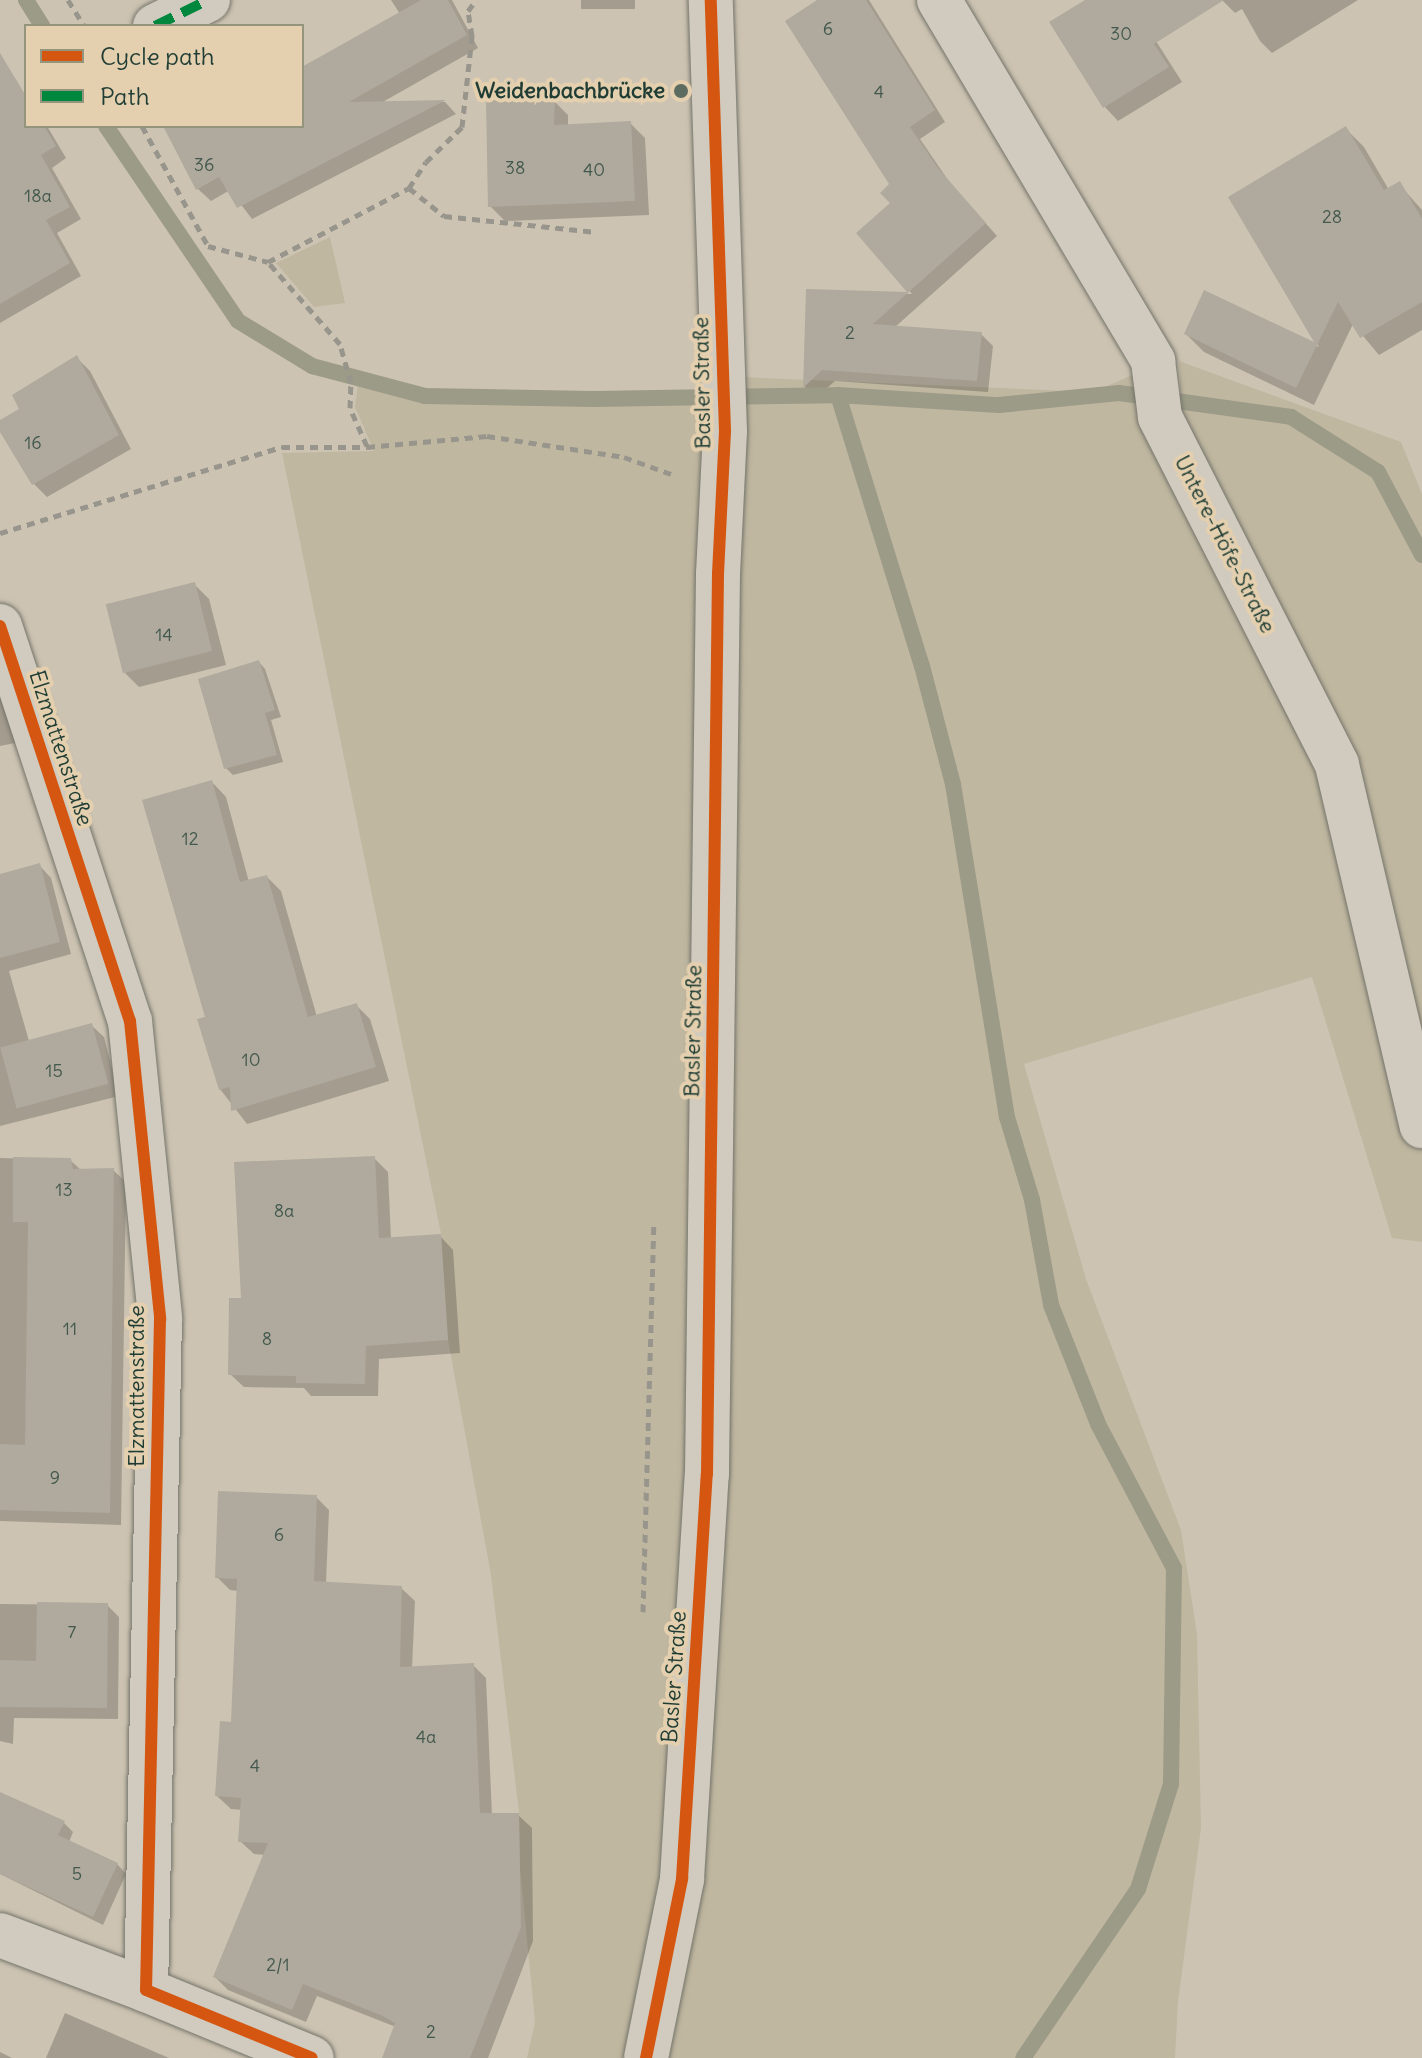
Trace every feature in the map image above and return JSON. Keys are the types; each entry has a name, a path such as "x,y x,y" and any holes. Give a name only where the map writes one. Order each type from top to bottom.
{"street":[{"path":"159,24 208,0"},
{"name":"Basler Straße","path":"646,2058 682,1879 707,1474 718,574 725,431 711,0"},
{"name":"Untere-Höfe-Straße","path":"939,0 1153,361 1160,417 1337,765 1422,1126"},
{"name":"Elzmattenstraße","path":"0,626 130,1021 160,1318 146,1990"},
{"path":"0,1935 312,2058"}],"path":[{"path":"68,0 83,24"},
{"path":"268,262 409,188 426,162 462,127 472,36 468,11 476,0"},
{"path":"143,128 208,246 268,262 340,344 351,383 350,408 367,447"},
{"path":"409,188 444,216 596,232"},
{"path":"0,533 282,447 367,447 487,436 624,457"},
{"path":"643,1617 655,1208"}],"shaded area":[{"path":"330,237 345,303 314,307 276,263"},
{"path":"1179,361 1401,442 1422,494 1422,1242 1392,1238 1312,977 1024,1064 1086,1279 1181,1530 1197,1634 1201,1828 1178,2002 1175,2058 527,2058 535,2022 520,1868 519,1813 491,1575 448,1340 441,1234 282,453 374,451 355,407 358,383 427,401 708,404 740,377 1093,392 1137,373 1182,424"}],"building":[{"path":"421,0 448,0 467,35 349,102 446,100 237,208 219,177 196,190 164,128 304,128 304,66"},
{"path":"817,0 866,0 935,110 910,127 938,168 986,223 873,324 982,332 977,381 822,370 803,388 806,289 907,292 856,233 890,203 880,193 889,184 785,21"},
{"path":"1085,0 1224,0 1154,44 1169,67 1103,108 1049,22"},
{"path":"0,53 24,93 24,128 45,128 56,146 41,155 70,207 46,220 70,263 0,304"},
{"path":"555,99 554,125 631,121 635,201 488,207 486,100"},
{"path":"1346,126 1384,190 1400,181 1422,219 1422,302 1360,338 1338,302 1296,388 1184,334 1204,290 1314,342 1228,197"},
{"path":"77,355 119,435 32,485 0,432 0,420 19,409 12,395"},
{"path":"195,582 212,651 123,673 106,604"},
{"path":"259,660 275,710 265,713 277,755 224,769 198,679"},
{"path":"212,780 240,882 267,875 308,1017 357,1003 376,1067 231,1111 230,1087 219,1090 197,1019 205,1017 142,800"},
{"path":"40,863 60,942 0,958 0,874"},
{"path":"92,1023 108,1084 17,1108 0,1048"},
{"path":"375,1156 379,1238 441,1234 448,1340 366,1346 365,1384 296,1383 296,1376 228,1375 229,1298 241,1298 234,1162"},
{"path":"13,1157 71,1158 73,1169 114,1168 110,1513 0,1510 0,1444 25,1445 28,1222 13,1222"},
{"path":"218,1491 317,1495 314,1581 402,1586 400,1667 474,1663 480,1813 519,1813 521,1927 470,2058 382,2058 395,2023 383,2016 303,1984 292,2010 213,1977 268,1843 238,1842 241,1798 215,1796 220,1721 231,1722 237,1579 215,1578"},
{"path":"37,1602 108,1603 107,1708 0,1707 0,1660 36,1661"},
{"path":"0,1792 65,1821 58,1835 118,1863 93,1917 0,1874"}],"waterway":[{"path":"26,0 41,24"},
{"path":"107,128 238,321 312,366 425,396 593,399 838,395 999,405 1119,393 1291,417 1378,472 1422,555"},
{"path":"838,395 922,666 953,784 1007,1117 1032,1200 1051,1305 1098,1424 1174,1568 1171,1784 1138,1889 1023,2058"}],"marked path":[{"path":"159,24 208,0"}],"cycle path":[{"path":"646,2058 682,1879 707,1474 718,574 725,431 711,0"},
{"path":"0,626 130,1021 160,1318 146,1990 312,2058"}],"place":[{"name":"Weidenbachbrücke","path":"681,91"}]}
